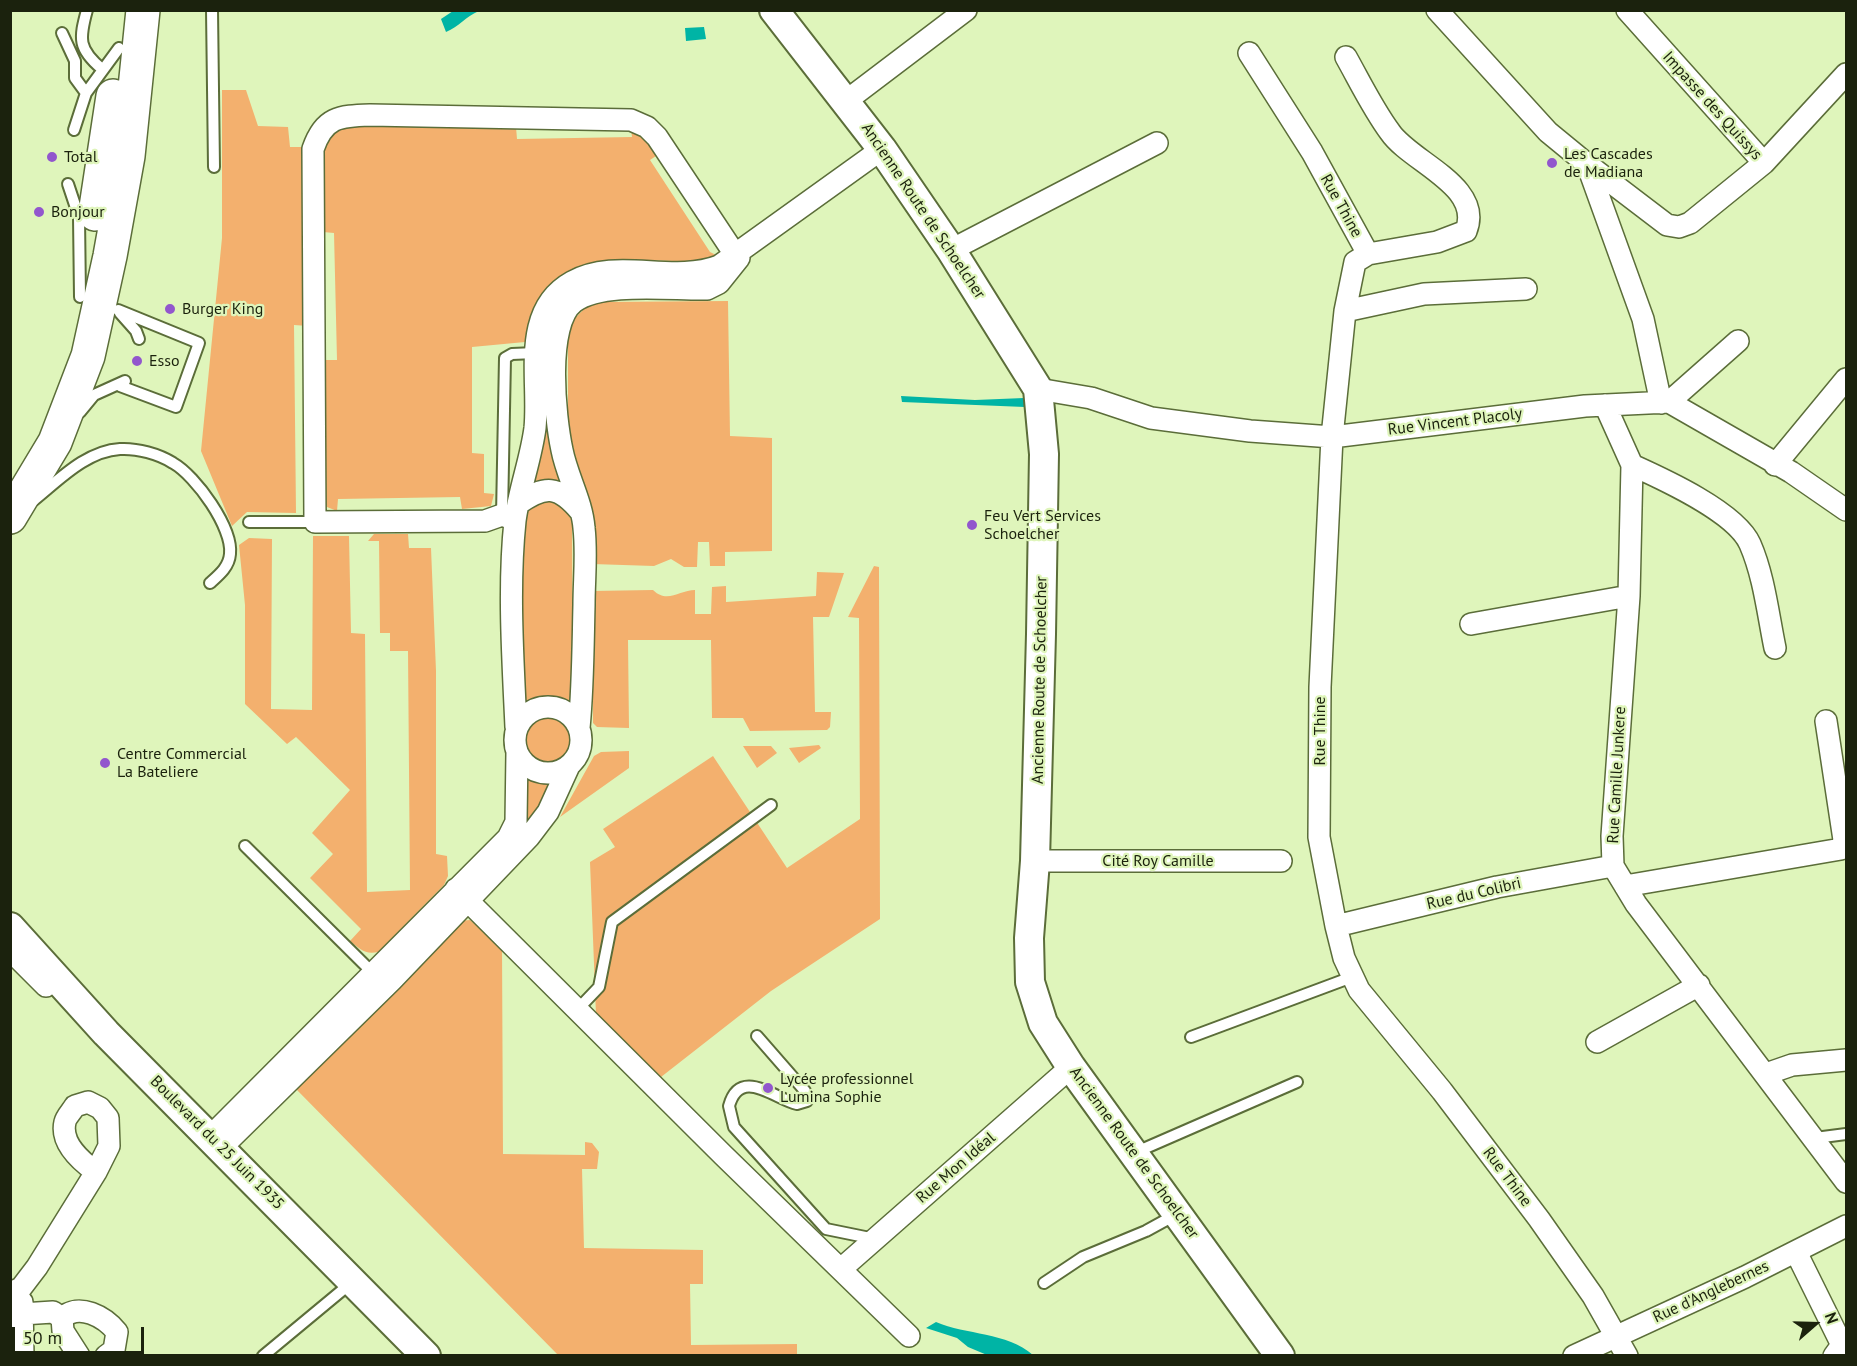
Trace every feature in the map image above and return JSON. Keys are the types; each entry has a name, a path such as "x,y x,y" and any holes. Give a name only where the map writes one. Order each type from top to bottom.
{"highway":[{"path":"10,476 52,394 80,297 91,241 111,59 123,10"},
{"path":"10,518 55,442 88,356 110,256 128,156 143,10"}],"main road":[{"name":"Ancienne Route de Schoelcher","path":"774,10 882,149 951,249 1038,389 1044,454 1035,861 1029,938 1030,982 1043,1023 1071,1067 1280,1356"},
{"name":"Boulevard du 25 Juin 1935","path":"10,927 106,1032 426,1356"}],"street":[{"path":"846,101 966,10"},
{"path":"1437,10 1548,132 1667,225 1679,227 1690,223 1764,163"},
{"name":"Impasse des Quissys","path":"1627,10 1764,163 1846,74"},
{"name":"Rue Thine","path":"1249,52 1312,152 1368,254 1355,262 1345,311 1332,437 1320,677 1319,837 1336,926 1352,977 1359,990 1442,1091 1539,1219 1593,1296 1627,1356"},
{"path":"1346,57 1391,134 1450,182 1462,198 1469,215 1466,231 1456,235 1437,242 1368,254"},
{"path":"582,513 570,499 551,490 532,494 512,513 485,521 315,522 314,149 319,132 329,122 348,116 370,115 631,120 646,127 657,137 740,253"},
{"path":"951,249 1157,143"},
{"path":"216,1142 392,980 508,838 516,822 512,513 527,474 537,405 535,353 545,306 555,293 588,274 602,272 689,273 707,270 740,253 882,149"},
{"path":"1587,164 1643,319 1665,402 1775,465 1846,510"},
{"path":"216,1142 372,972 529,837 548,812 580,747 585,568 582,513 562,451 558,425 555,387 557,330 563,312 575,301 600,290 715,287 740,253"},
{"path":"1345,311 1425,294 1526,289"},
{"path":"1665,402 1738,341"},
{"path":"1775,465 1846,379"},
{"name":"Rue Vincent Placoly","path":"1038,389 1091,398 1151,418 1250,431 1332,437 1605,405 1665,402"},
{"name":"Rue Camille Junkere","path":"1605,405 1632,465 1629,596 1614,802 1613,866 1625,886 1846,1182"},
{"path":"1632,465 1673,483 1739,527 1749,542 1758,569 1775,648"},
{"path":"1471,624 1629,596"},
{"path":"516,727 531,710 554,706 573,718 579,728"},
{"path":"1625,886 1841,849 1844,840 1826,721"},
{"path":"516,752 529,768 539,772 560,771 569,766"},
{"name":"Cité Roy Camille","path":"1035,861 1281,861"},
{"name":"Rue du Colibri","path":"1336,926 1497,887 1613,866"},
{"path":"462,895 909,1336"},
{"path":"10,950 67,1008"},
{"path":"1597,1042 1699,986"},
{"path":"1767,1074 1792,1065 1846,1060"},
{"name":"Rue Mon Idéal","path":"841,1269 1071,1067"},
{"path":"23,1356 22,1314 16,1291 96,1172"},
{"name":"Rue d'Anglebernes","path":"1574,1356 1796,1252 1846,1226"},
{"path":"1796,1252 1842,1345 1834,1356"},
{"path":"22,1314 53,1312 62,1318"},
{"path":"62,1318 67,1314 88,1312 107,1319 117,1332 114,1350 106,1356"},
{"path":"62,1318 63,1331 79,1356"}],"lane":[{"path":"74,129 86,93 111,59 85,55 81,34 87,10"},
{"path":"212,10 214,167"},
{"path":"62,33 75,60 75,78 86,93"},
{"path":"68,184 79,217 80,297"},
{"path":"110,256 114,291"},
{"path":"55,442 94,395 122,383 176,407 199,343 116,307 136,331 139,339"},
{"path":"512,513 505,358 512,354 535,353"},
{"path":"10,518 81,462 98,454 120,449 159,456 175,463 188,475 215,510 229,535 230,555 225,569 210,584"},
{"path":"249,522 315,522"},
{"path":"577,1010 599,987 612,922 771,805"},
{"path":"245,846 372,972"},
{"path":"1191,1037 1352,977"},
{"path":"757,1036 805,1091 807,1101 797,1104 759,1087 744,1088 734,1095 729,1106 734,1127 826,1229 875,1239"},
{"path":"1134,1154 1297,1082"},
{"path":"1815,1138 1846,1134"},
{"path":"1044,1283 1083,1257 1146,1231 1178,1214"},
{"path":"263,1356 353,1281"}],"shaded area":[{"path":"222,90 246,90 258,126 288,127 290,147 306,147 308,326 294,325 296,513 247,512 232,526 201,451 222,238"},
{"path":"347,127 516,127 517,139 632,137 631,128 662,152 650,160 710,252 718,256 703,262 618,261 576,269 558,278 544,291 533,311 525,342 472,347 472,453 484,454 484,493 494,494 491,506 462,509 460,497 338,499 337,511 327,507 324,498 324,360 337,360 334,233 323,232 322,149 331,133"},
{"path":"728,301 730,436 772,438 772,551 725,552 725,566 710,566 709,542 698,542 697,567 684,567 671,559 654,566 592,564 582,486 568,424 568,325 586,307 602,302"},
{"path":"559,308 565,489 528,490"},
{"path":"543,497 568,508 572,523 573,708 559,703 540,702 520,711 522,513"},
{"path":"374,534 408,534 409,548 431,548 436,671 436,854 447,856 448,876 444,885 378,952 370,953 363,951 350,941 361,929 310,878 333,854 312,833 350,790 296,737 287,744 245,704 245,605 239,545 249,538 272,539 271,709 312,710 313,536 349,536 351,633 365,634 367,892 410,890 408,651 390,651 390,633 380,633 379,541 368,541"},
{"path":"874,566 879,567 880,919 771,991 661,1077 596,1015 590,862 615,847 603,829 713,756 787,868 860,819 859,618 848,617"},
{"path":"817,572 844,573 829,617 813,617 815,712 831,712 830,727 827,730 750,731 743,718 712,718 711,640 628,640 629,728 597,727 593,723 592,591 653,590 663,596 668,596 695,590 695,614 711,614 712,587 726,586 726,602 816,596"},
{"path":"542,712 552,712 566,719 573,738 566,757 552,764 542,764 532,760 525,753 521,743 521,733 525,723 532,716"},
{"path":"819,745 821,748 799,763 789,748"},
{"path":"743,746 771,746 777,753 757,768"},
{"path":"629,751 629,768 560,817 594,756 601,752"},
{"path":"522,770 541,779 559,777 540,814 519,829"},
{"path":"470,920 502,947 503,1154 585,1155 585,1142 592,1143 599,1152 597,1169 582,1169 584,1248 703,1250 703,1284 690,1284 691,1345 797,1344 797,1355 558,1355 296,1089 459,921"}],"water":[{"path":"479,10 446,32 441,19 453,11"},
{"path":"704,27 706,39 686,41 685,28"},
{"path":"901,396 975,400 1024,398 1025,407 902,402"},
{"path":"936,1322 1011,1342 1033,1355 987,1355 968,1347 957,1338 926,1328"}],"place":[{"name":"Total","path":"52,157"},
{"name":"Les Cascades de Madiana","path":"1552,163"},
{"name":"Bonjour","path":"39,212"},
{"name":"Burger King","path":"170,309"},
{"name":"Esso","path":"137,361"},
{"name":"Feu Vert Services Schoelcher","path":"972,525"},
{"name":"Centre Commercial La Bateliere","path":"105,763"},
{"name":"Lycée professionnel Lumina Sophie","path":"768,1088"}]}
